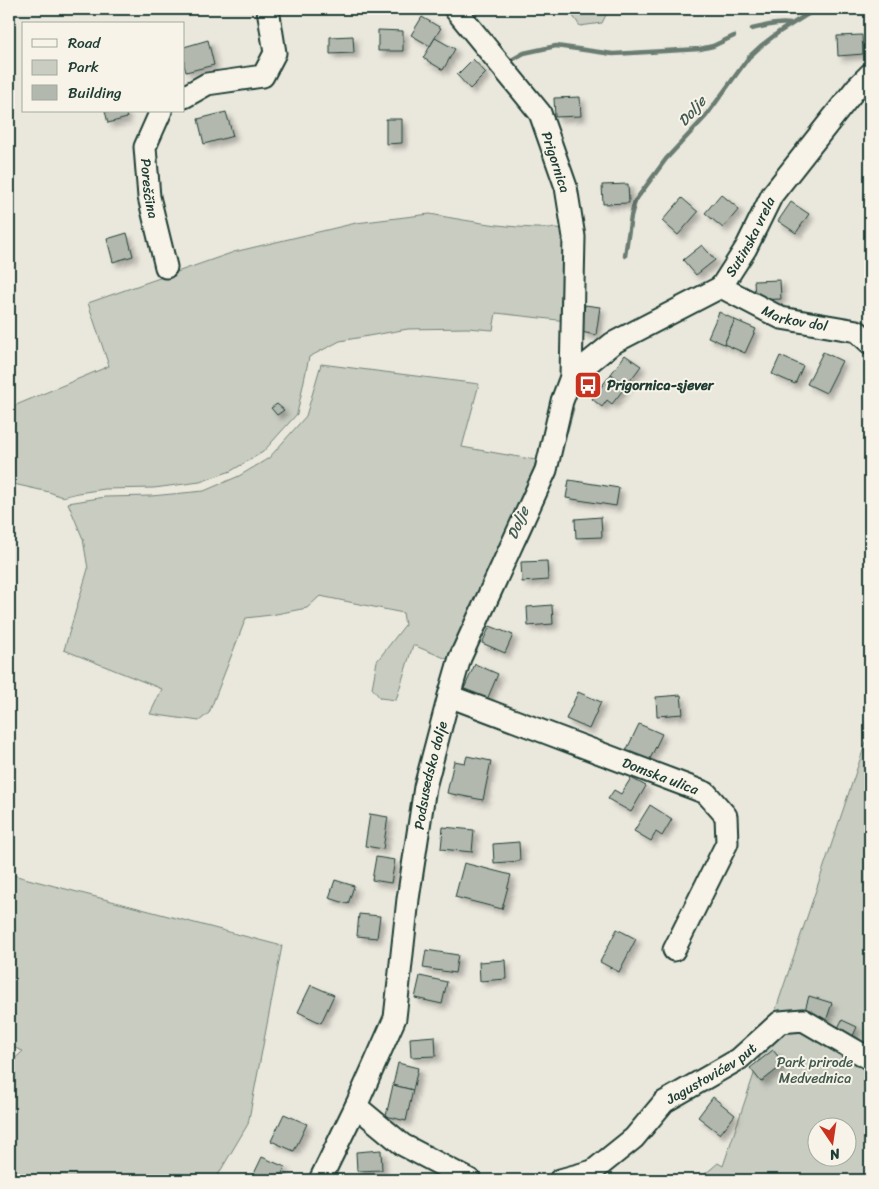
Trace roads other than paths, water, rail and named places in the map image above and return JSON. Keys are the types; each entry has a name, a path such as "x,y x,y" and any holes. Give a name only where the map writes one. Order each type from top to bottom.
{"street":[{"path":"185,96 207,84 264,76 275,53 268,9"},
{"name":"Prigornica","path":"455,9 540,113 566,187 574,237 571,377"},
{"name":"Sutinska vrela","path":"571,377 613,343 721,287 746,248 772,195 870,74"},
{"name":"Poreščina","path":"161,112 145,147 149,198 166,267"},
{"name":"Markov dol","path":"721,287 781,318 857,331 870,343"},
{"name":"Podsusedsko dolje","path":"320,1180 356,1106 395,1018 408,899 425,787 449,696 460,658 546,470 562,401 571,377"},
{"name":"Domska ulica","path":"449,696 706,794 726,816 727,843 674,950"},
{"name":"Jagustovićev put","path":"560,1180 593,1171 634,1138 664,1102 739,1059 780,1022 803,1020 870,1059"},
{"path":"356,1106 403,1145 470,1180"}],"waterway":[{"name":"Dolje","path":"625,256 635,201 666,159 706,116 749,57 779,32 816,9"},
{"path":"752,29 776,24 791,24"},
{"path":"508,62 524,53 556,46 613,54 700,49 713,46 734,36"},
{"name":"Dolje","path":"566,431 572,409"},
{"name":"Dolje","path":"524,543 533,523"}],"place":[{"name":"Prigornica-sjever","path":"588,385"}],"park label":[{"name":"Park prirode Medvednica","path":"815,1070"}]}
